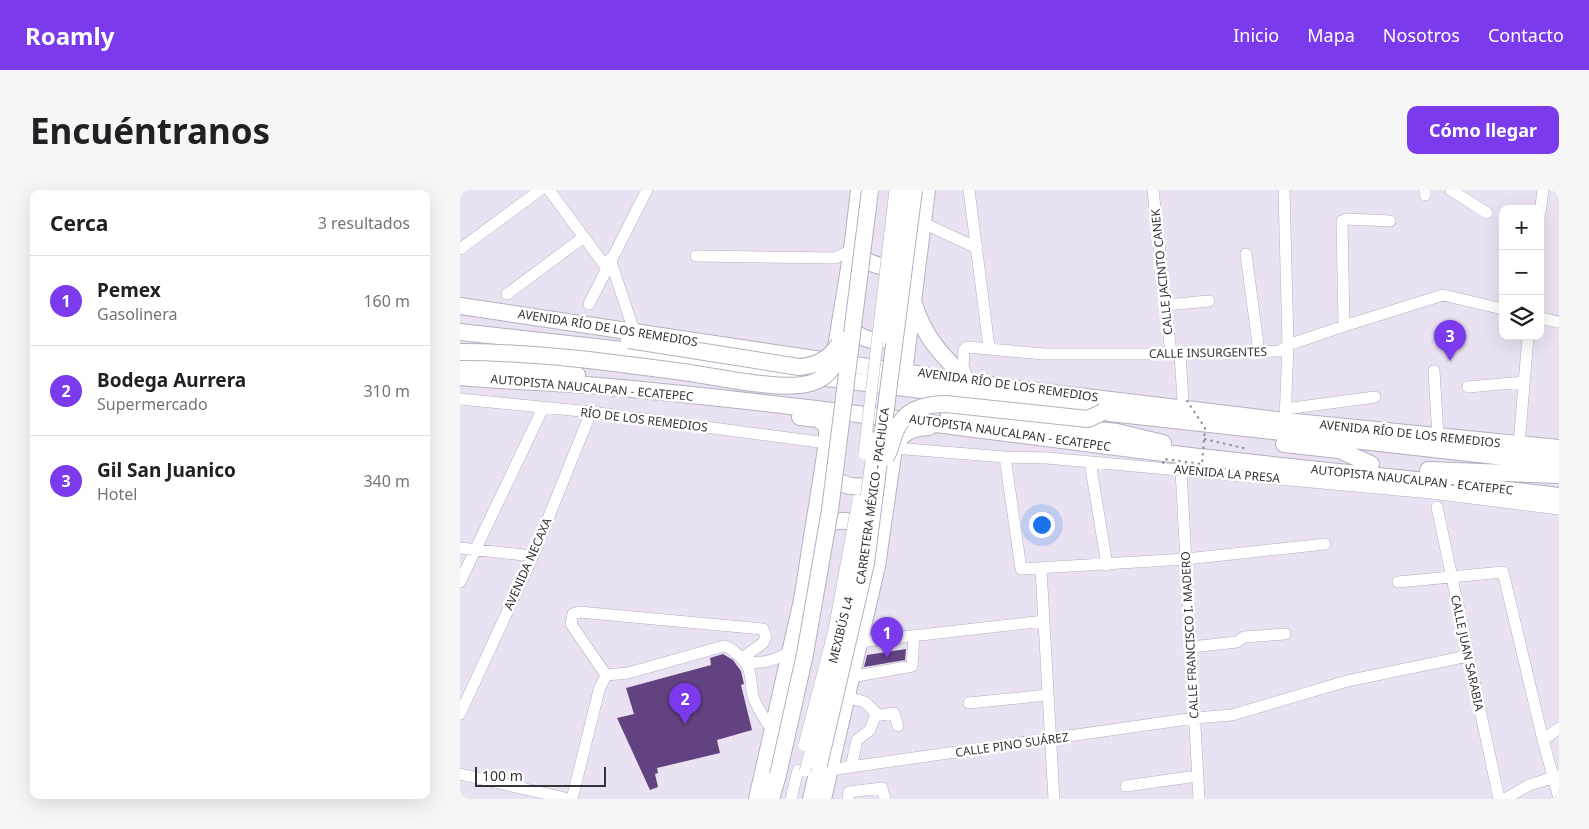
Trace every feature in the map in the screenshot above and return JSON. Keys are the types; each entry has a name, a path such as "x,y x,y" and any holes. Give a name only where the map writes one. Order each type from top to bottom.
{"highway":[{"path":"831,378 852,250 859,190"},
{"path":"771,799 805,654 822,561 870,190"},
{"name":"CARRETERA MÉXICO - PACHUCA","path":"811,799 866,562 884,473 914,190"},
{"path":"903,379 927,190"},
{"path":"852,250 872,264 884,267 903,264 919,252"},
{"path":"460,352 509,352 669,370 785,386 801,385 824,377 833,368 841,348 847,312 858,290"},
{"path":"912,299 926,333 935,347 967,380"},
{"path":"460,306 487,310 514,320 632,335 799,367 808,366 825,359 836,349 843,332"},
{"path":"842,314 856,334 874,341 886,340 898,334 910,318"},
{"name":"AVENIDA RÍO DE LOS REMEDIOS","path":"460,332 677,356 831,378 967,380 1003,387 1185,409 1559,463"},
{"name":"AVENIDA RÍO DE LOS REMEDIOS","path":"632,335 834,361 903,379 1103,412 1185,409 1285,415 1438,437 1559,448"},
{"name":"AUTOPISTA NAUCALPAN - ECATEPEC","path":"460,362 1117,432 1174,445 1308,460 1451,472 1559,475"},
{"name":"AUTOPISTA NAUCALPAN - ECATEPEC","path":"460,377 525,383 607,386 900,418 947,426 1143,450 1559,496"},
{"path":"525,383 604,396 818,419 827,426 824,468 802,600 757,799"},
{"path":"823,799 878,552 884,473 888,454 900,422 910,412 925,406 946,404 1088,419 1103,412"},
{"path":"824,468 840,483 853,488 873,484 884,473 894,448 904,433 915,428 947,426"},
{"path":"810,543 817,532 827,524 847,521 865,528 874,539 878,552"}],"street":[{"path":"460,249 540,190"},
{"path":"549,190 584,237 608,263 632,335"},
{"path":"589,304 608,263 647,190"},
{"name":"MEXIBÚS L4","path":"799,799 801,771 809,720 834,630 859,494 895,190"},
{"name":"MEXIBÚS L4","path":"791,799 844,628 859,550 904,190"},
{"path":"969,190 989,347"},
{"name":"CALLE JACINTO CANEK","path":"1153,190 1166,304 1185,409"},
{"path":"1284,190 1288,345 1285,415 1375,397"},
{"path":"1450,190 1487,213"},
{"path":"1541,205 1542,190"},
{"path":"1344,326 1342,221 1347,219 1390,221"},
{"path":"923,223 977,248"},
{"path":"507,294 584,237"},
{"path":"696,256 835,258 852,250"},
{"path":"1246,254 1259,352"},
{"name":"CALLE INSURGENTES","path":"967,380 963,366 964,350 967,347 989,347 1044,354 1175,354 1280,351 1288,345 1443,295 1499,308"},
{"path":"1166,304 1210,301"},
{"path":"1544,319 1559,322"},
{"path":"1519,445 1528,340"},
{"path":"1434,371 1438,437"},
{"path":"1468,387 1524,382"},
{"name":"RÍO DE LOS REMEDIOS","path":"460,399 591,412 827,443"},
{"path":"460,582 543,408"},
{"name":"AVENIDA NECAXA","path":"460,714 533,556 591,412"},
{"name":"AVENIDA LA PRESA","path":"894,448 1181,470 1431,493 1559,509"},
{"path":"1005,457 1022,569 1106,566 1186,560 1325,544"},
{"path":"1090,462 1106,566"},
{"name":"CALLE FRANCISCO I. MADERO","path":"1181,470 1199,799"},
{"name":"CALLE JUAN SARABIA","path":"1437,507 1450,577 1499,799"},
{"path":"460,548 533,556"},
{"path":"1040,569 1047,695 1052,739 1054,799"},
{"path":"1398,582 1504,572 1542,740 1556,776 1559,798"},
{"path":"460,774 570,799 599,690 606,676 602,666 571,624 574,614 579,612 763,629 766,637 763,643 744,660"},
{"path":"859,642 1044,621"},
{"path":"1191,647 1237,642 1244,637 1285,634"},
{"path":"851,678 912,666 914,636"},
{"path":"606,676 628,673 724,646 744,660 761,663 774,661 790,652"},
{"name":"CALLE PINO SUÁREZ","path":"829,770 1195,718 1232,716 1347,681 1468,656"},
{"path":"744,660 751,676 754,697 760,713 773,731"},
{"path":"969,703 1047,695"},
{"path":"847,697 865,702 875,711 870,730 857,740 851,767"},
{"path":"875,716 894,713 898,726"},
{"path":"1542,740 1559,728"},
{"path":"1126,786 1197,776"},
{"path":"1505,799 1529,785 1556,776"},
{"path":"848,799 849,792 882,788 885,799"}],"path":[{"path":"1163,464 1164,459 1202,464 1205,428 1185,409"},
{"path":"1204,438 1250,450"}],"building":[{"path":"906,649 905,660 864,667 867,655"},
{"path":"723,654 733,660 741,671 744,684 741,685 752,730 717,740 720,753 657,768 658,773 655,774 658,787 650,790 617,718 634,714 626,688 711,665 710,658"}],"place":[{"name":"Gil San Juanico","path":"1450,361"},
{"name":"Pemex","path":"887,658"},
{"name":"Bodega Aurrera","path":"685,724"}]}
